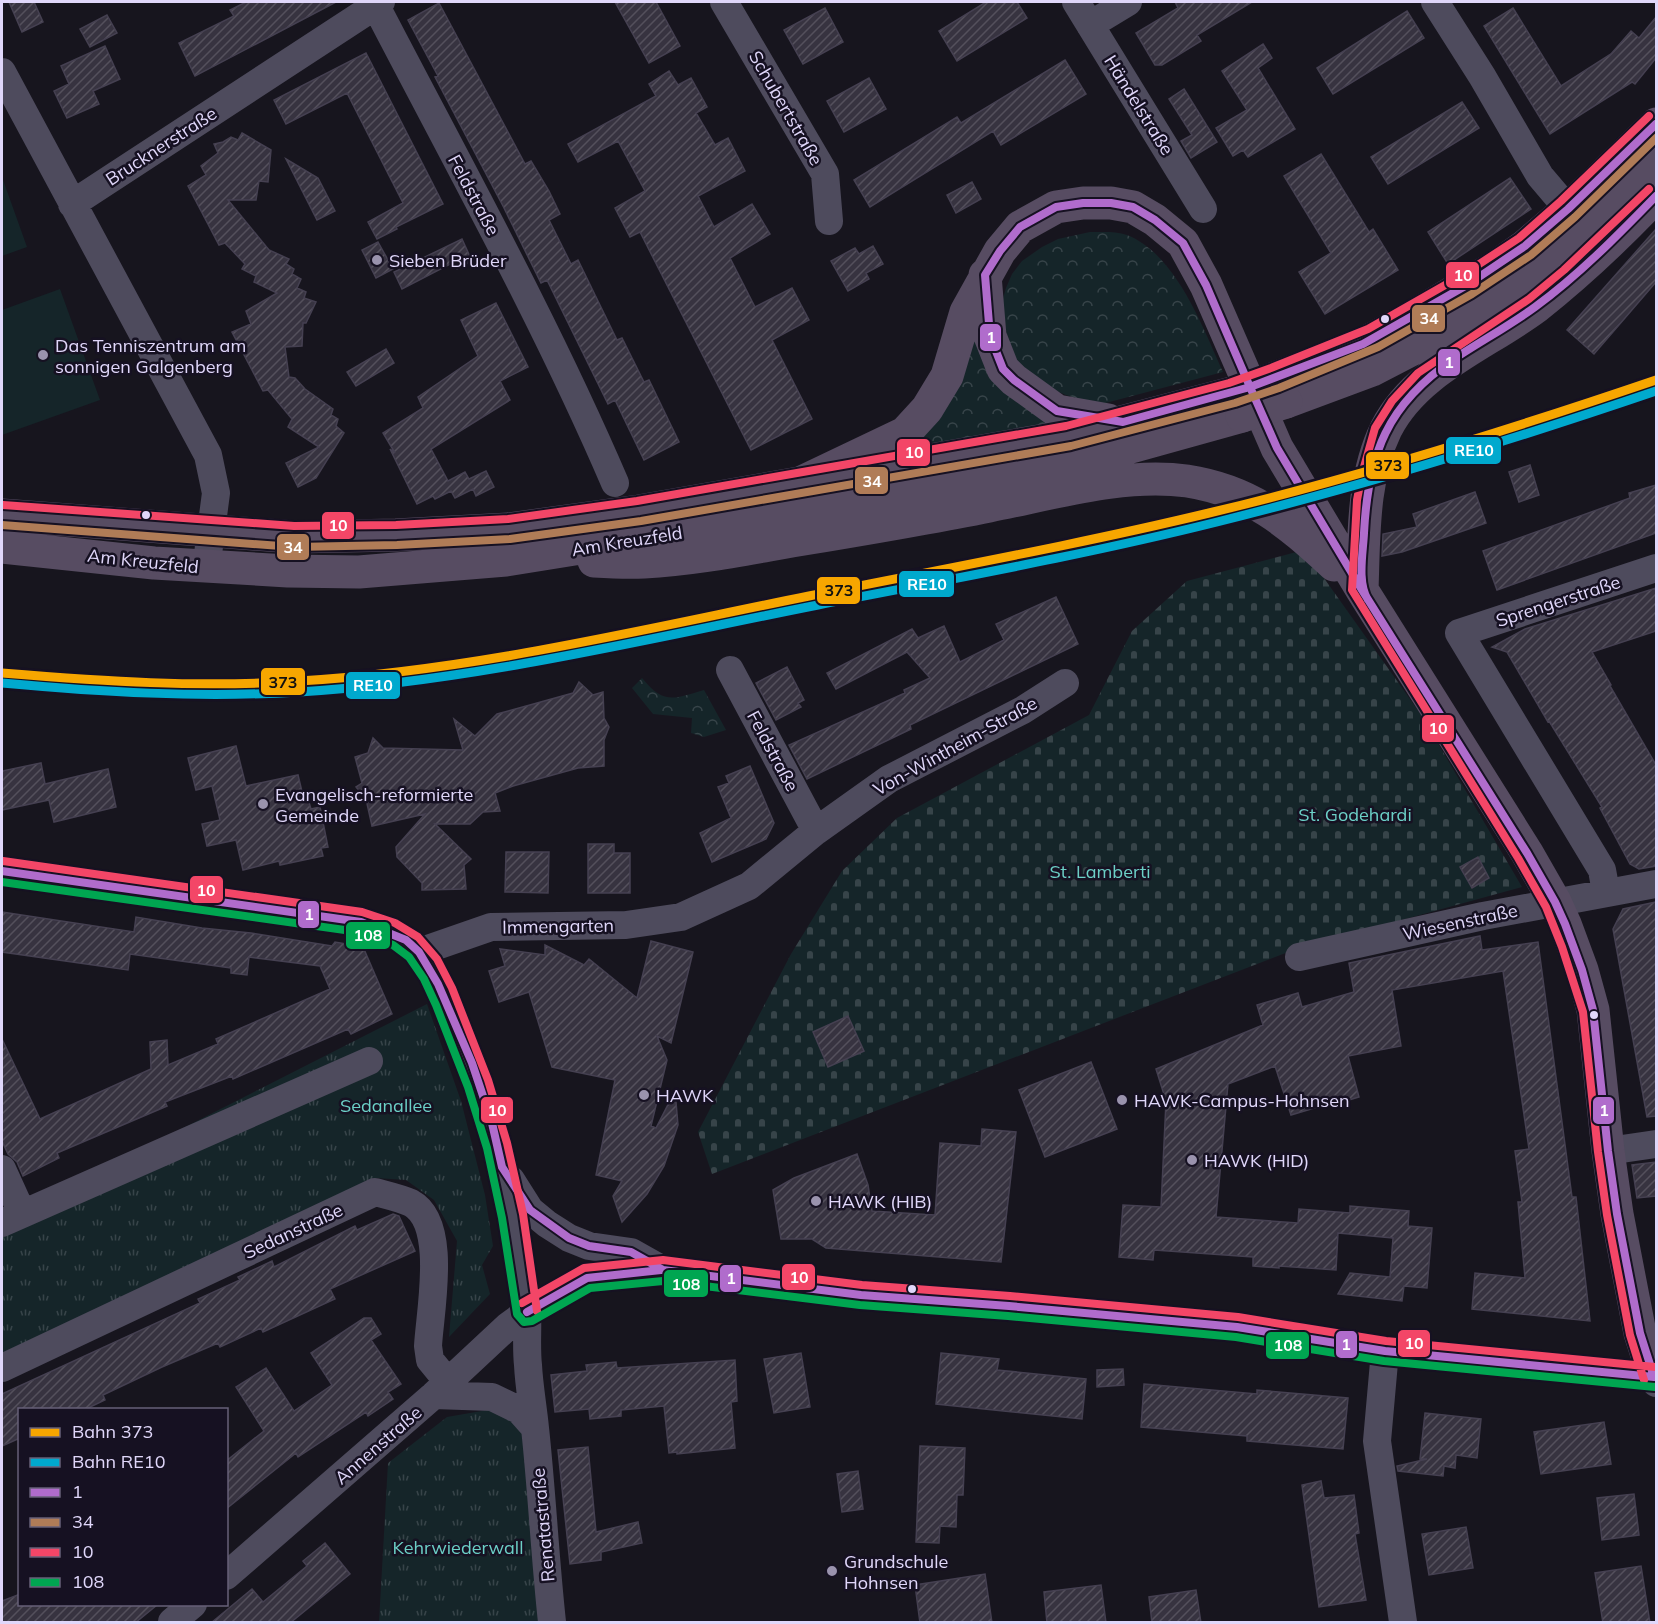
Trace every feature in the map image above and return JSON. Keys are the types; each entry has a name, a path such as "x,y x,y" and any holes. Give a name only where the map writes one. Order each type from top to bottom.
{"main road":[{"path":"1280,390 1417,314 1525,246 1568,209 1656,124"},
{"path":"1237,404 1280,390 1372,370 1453,328 1498,300 1560,253 1611,208 1656,162"},
{"path":"1362,590 1367,501 1372,476 1385,432 1400,407 1425,381 1535,307 1571,278 1656,196"},
{"path":"798,484 905,433 927,410 947,376 966,312 1000,250 1020,227 1056,207 1083,203 1111,203 1133,207 1155,220 1183,243 1206,285 1277,448 1555,902 1582,970 1593,1010 1617,1214 1640,1332 1656,1379"},
{"path":"985,275 990,336 1003,369 1023,387 1058,411 1123,422"},
{"name":"Am Kreuzfeld","path":"2,515 294,537 509,529 639,511 798,484 1068,436 1123,422 1237,404"},
{"name":"Am Kreuzfeld","path":"2,547 205,568 359,572 506,560 773,517 1073,463 1237,404"},
{"path":"506,560 642,562 695,557 940,516 1105,483 1152,479 1187,481 1222,489 1259,503 1298,532 1362,590"}],"street":[{"name":"Schubertstraße","path":"724,2 825,174 828,221"},
{"path":"1083,13 1128,2"},
{"path":"1435,2 1482,76 1540,176 1568,209"},
{"name":"Brucknerstraße","path":"72,204 364,7"},
{"name":"Feldstraße","path":"364,7 518,279 587,416 615,483"},
{"name":"Händelstraße","path":"1083,13 1203,208"},
{"path":"2,72 208,455 216,493 205,568"},
{"name":"Sprengerstraße","path":"1606,892 1602,870 1459,633 1656,568"},
{"name":"Feldstraße","path":"730,669 816,831"},
{"name":"Von-Wintheim-Straße","path":"816,831 890,779 1023,710 1065,683"},
{"name":"Immengarten","path":"419,952 490,927 626,925 681,917 749,886 816,831"},
{"path":"2,871 361,922 406,940 419,952"},
{"name":"Wiesenstraße","path":"1299,957 1555,902 1656,884"},
{"name":"Renatastraße","path":"419,952 438,984 472,1063 492,1123 517,1242 527,1312 528,1365 552,1623"},
{"path":"2,1169 12,1218 369,1061"},
{"path":"1608,1151 1656,1144"},
{"path":"502,1167 530,1210 547,1224 569,1238 589,1246 631,1252 663,1270 861,1295 1237,1327 1385,1352 1656,1379"},
{"name":"Sedanstraße","path":"2,1368 375,1192 411,1203 418,1209 432,1230 435,1252 428,1346 430,1360 441,1389"},
{"name":"Annenstraße","path":"228,1574 441,1389 508,1326 527,1312 587,1278 663,1270"},
{"path":"1385,1352 1377,1441 1403,1623"},
{"path":"441,1389 492,1397 519,1410 535,1428"},
{"path":"172,1623 192,1606"}],"green space":[{"path":"2,177 27,247 2,256"},
{"path":"1090,232 1114,232 1127,235 1160,258 1186,294 1223,372 1098,405 1066,395 1034,381 1009,352 1002,302 1006,288 1012,274 1022,261 1042,247 1058,239"},
{"name":"Das Tenniszentrum am sonnigen Galgenberg","path":"60,289 100,400 2,435 2,310"},
{"path":"974,334 1053,423 903,450"},
{"name":"St. Lamberti","path":"1304,550 1422,716 1522,887 1296,949 712,1174 698,1132 791,954 842,871 897,818 1089,715 1132,631 1187,581"},
{"path":"642,678 657,693 670,698 704,690 726,730 704,737 691,733 692,718 653,714 632,688"},
{"name":"Sedanallee","path":"427,1004 461,1101 485,1195 493,1246 482,1265 490,1294 449,1337 457,1241 434,1200 406,1180 376,1178 2,1358 2,1220"},
{"name":"Kehrwiederwall","path":"499,1408 522,1431 540,1622 379,1622 388,1463 447,1417"}],"building":[{"path":"9,2 34,2 43,22 22,32"},
{"path":"246,2 336,2 195,76 179,43 234,16 230,10"},
{"path":"615,2 656,2 680,46 649,63"},
{"path":"986,2 1017,2 1027,18 957,61 939,31"},
{"path":"1175,2 1252,2 1197,35 1201,41 1162,65 1155,65 1136,33 1178,8"},
{"path":"439,3 525,164 531,161 549,191 560,214 549,220 571,264 578,260 617,340 622,338 644,382 649,380 679,442 644,460 615,400 608,404 547,280 541,283 408,20"},
{"path":"825,8 843,42 803,64 784,30"},
{"path":"1513,8 1561,86 1611,54 1631,31 1639,38 1656,17 1656,58 1635,84 1632,82 1550,134 1484,26"},
{"path":"1407,11 1424,38 1333,94 1317,68"},
{"path":"107,15 117,33 90,47 80,29"},
{"path":"1263,44 1272,58 1258,68 1295,129 1248,157 1243,150 1233,156 1216,128 1247,110 1222,71"},
{"path":"105,46 120,79 93,91 99,104 67,118 54,91 69,84 61,66"},
{"path":"366,53 443,204 377,239 368,222 403,203 347,93 286,124 274,100"},
{"path":"1065,60 1086,94 1001,145 993,131 870,207 854,180 957,117 961,123"},
{"path":"669,71 678,85 691,78 707,107 696,113 715,145 728,138 745,171 698,196 714,227 752,204 770,234 730,258 755,307 792,288 809,320 772,340 812,419 751,450 640,232 630,237 615,208 645,191 618,141 578,162 568,144 656,96 649,84"},
{"path":"869,78 886,109 844,132 827,101"},
{"path":"1184,89 1217,142 1191,158 1181,141 1192,135 1169,99"},
{"path":"1462,102 1479,128 1388,184 1371,157"},
{"path":"242,133 271,150 268,182 259,181 256,200 228,200 269,250 289,259 286,264 294,269 292,274 301,279 297,288 306,292 304,298 316,302 306,323 303,323 302,346 285,347 289,377 295,378 305,389 333,409 331,415 338,419 336,426 344,433 316,478 298,487 286,463 319,447 288,427 292,419 268,390 263,391 232,332 251,324 246,311 277,293 254,282 256,276 242,269 245,264 225,243 219,245 188,186 206,175 201,166 218,153 214,144 231,137 238,140"},
{"path":"1321,154 1369,232 1373,229 1398,270 1325,314 1299,272 1331,253 1284,176"},
{"path":"286,159 318,178 335,211 317,220"},
{"path":"1510,178 1531,209 1448,264 1428,232"},
{"path":"972,182 981,199 956,213 947,195"},
{"path":"1656,229 1656,282 1594,354 1567,330"},
{"path":"462,239 472,261 457,269 454,262 402,289 394,272"},
{"name":"Sieben Brüder","path":"378,242 393,269 376,278 362,250"},
{"path":"873,246 883,264 866,273 869,279 848,291 831,261 855,248 859,254"},
{"path":"496,303 528,367 500,381 510,400 431,449 448,481 465,472 469,479 486,471 494,487 476,496 473,489 455,498 451,491 417,504 390,449 395,453 383,433 423,408 418,397 478,356 461,320"},
{"path":"386,349 394,363 356,386 347,372"},
{"path":"1530,465 1539,495 1519,502 1509,472"},
{"path":"1656,485 1656,533 1497,590 1483,551 1630,498 1629,493"},
{"path":"1475,492 1486,523 1402,552 1382,556 1383,534 1417,527 1413,514"},
{"path":"1656,588 1656,631 1592,652 1656,765 1656,866 1639,869 1630,864 1600,808 1602,807 1507,652 1492,647 1525,629"},
{"path":"1056,597 1078,644 910,725 911,729 807,779 789,745 905,693 904,690 930,678 907,652 836,689 827,673 912,629 918,638 944,626 960,662 1004,640 996,624"},
{"path":"787,667 804,700 798,703 801,707 776,720 756,683"},
{"path":"579,682 593,695 603,692 604,718 609,727 604,740 604,766 578,768 495,793 500,811 483,812 470,824 435,824 471,859 464,865 466,889 422,890 422,883 397,857 396,847 425,814 372,826 366,799 356,787 362,783 355,757 368,753 373,738 383,748 463,750 454,719 475,736 497,714 573,693"},
{"name":"Evangelisch-reformierte Gemeinde","path":"236,746 246,786 298,775 304,800 308,799 311,809 320,807 328,847 321,848 323,856 280,865 279,861 243,870 236,840 207,846 202,824 220,820 212,786 196,790 188,758"},
{"path":"41,763 45,784 108,769 116,807 54,822 49,800 2,810 2,771"},
{"path":"750,766 774,823 766,839 712,862 700,833 731,818 718,787 729,783 726,776"},
{"path":"588,844 614,844 614,853 630,853 630,893 588,893"},
{"path":"506,852 549,852 548,893 505,892"},
{"path":"1478,857 1489,878 1472,888 1460,867"},
{"path":"1656,902 1656,1116 1647,1117 1613,929 1623,909"},
{"path":"2,912 134,932 136,917 332,946 335,942 363,947 392,1014 351,1034 348,1029 233,1079 232,1076 165,1102 167,1106 57,1153 59,1158 23,1176 17,1162 8,1154 2,1141 2,1039 40,1119 151,1069 150,1042 167,1040 168,1065 218,1044 216,1039 330,989 320,966 249,957 247,975 231,973 231,968 130,954 128,970 2,952"},
{"path":"1480,936 1482,950 1538,942 1572,1197 1576,1197 1590,1321 1472,1309 1475,1273 1525,1278 1518,1202 1522,1202 1515,1151 1529,1149 1503,971 1392,990 1401,1046 1348,1056 1359,1097 1291,1115 1275,1066 1228,1084 1216,1217 1298,1223 1299,1209 1350,1213 1350,1206 1409,1211 1408,1226 1432,1228 1427,1288 1404,1286 1402,1301 1338,1294 1350,1273 1390,1277 1393,1238 1338,1233 1336,1270 1253,1266 1253,1257 1154,1250 1153,1260 1119,1257 1123,1205 1161,1207 1166,1101 1156,1069 1263,1025 1257,1005 1298,993 1302,1007 1354,992 1349,963"},
{"name":"HAWK","path":"651,941 693,952 671,1043 657,1036 667,1060 651,1126 656,1128 675,1091 678,1125 664,1166 647,1194 622,1222 613,1196 622,1181 596,1175 615,1080 552,1067 529,992 499,1002 489,971 505,966 500,949 545,955 545,945 584,965 589,959 637,998"},
{"path":"848,1016 864,1051 828,1067 813,1032"},
{"path":"1091,1062 1117,1129 1045,1157 1019,1090"},
{"name":"HAWK (HIB)","path":"982,1129 1016,1132 1001,1262 826,1248 812,1239 781,1239 773,1190 794,1178 857,1154 868,1185 872,1211 935,1215 940,1143 981,1146"},
{"path":"1656,1162 1656,1196 1637,1198 1632,1165"},
{"path":"393,1214 399,1216 415,1251 330,1289 335,1299 263,1332 261,1328 220,1347 218,1343 162,1367 103,1395 105,1400 88,1408 18,1408 18,1439 2,1446 2,1394 200,1303 198,1299 240,1280 238,1277 272,1261 274,1267 355,1226 357,1230"},
{"path":"364,1318 371,1318 381,1334 371,1340 401,1384 388,1392 393,1399 368,1416 366,1412 298,1457 296,1453 228,1507 228,1459 264,1431 236,1387 266,1368 294,1411 332,1385 311,1353"},
{"path":"801,1353 810,1407 774,1413 764,1359"},
{"path":"941,1353 999,1359 997,1370 1086,1379 1082,1419 936,1404"},
{"path":"735,1360 737,1401 731,1402 735,1448 669,1453 664,1406 621,1410 621,1416 590,1419 589,1409 555,1412 551,1375 587,1371 586,1365 616,1362 617,1368"},
{"path":"1123,1369 1124,1385 1097,1387 1097,1370"},
{"path":"1144,1384 1257,1394 1257,1390 1348,1398 1343,1449 1247,1441 1247,1436 1141,1427"},
{"path":"1425,1413 1481,1419 1477,1458 1456,1455 1455,1468 1444,1466 1443,1476 1398,1471 1397,1466 1427,1459 1420,1459"},
{"path":"1604,1422 1611,1464 1541,1474 1534,1432"},
{"path":"920,1446 965,1448 963,1495 957,1495 956,1527 940,1526 939,1543 916,1542"},
{"path":"588,1447 596,1532 638,1522 642,1543 601,1552 601,1560 570,1564 558,1450"},
{"path":"858,1471 863,1509 842,1512 837,1474"},
{"path":"1321,1481 1324,1498 1354,1495 1359,1533 1355,1534 1366,1600 1319,1607 1302,1485"},
{"path":"1634,1494 1639,1535 1602,1540 1597,1498"},
{"path":"1466,1527 1473,1568 1429,1575 1422,1534"},
{"path":"325,1543 350,1574 290,1623 211,1623 252,1589 263,1602 307,1566 303,1561"},
{"path":"1641,1566 1650,1623 1603,1623 1595,1573"},
{"path":"985,1574 992,1623 920,1623 915,1585"},
{"path":"1101,1585 1106,1623 1047,1623 1044,1592"},
{"path":"1196,1590 1201,1623 1152,1623 1149,1597"},
{"path":"18,1595 18,1606 156,1606 135,1623 2,1623 2,1601"}],"rail line":[{"name":"373","path":"2,673 150,683 262,683 363,676 555,648 1059,546 1209,513 1434,452 1656,380"},
{"name":"RE10","path":"2,683 150,693 262,694 430,679 495,669 1018,566 1167,534 1273,508 1383,477 1548,427 1656,391"}],"transit line":[{"name":"10","path":"3,505 294,526 396,525 508,519 637,501 1066,426 1229,383 1368,329 1461,276 1519,238 1649,116"},
{"name":"1","path":"1250,387 1363,344 1467,285 1525,246 1568,209 1656,124"},
{"name":"34","path":"2,525 294,547 397,545 510,539 641,521 1071,446 1235,403 1279,388 1378,347 1472,294 1531,255 1575,217 1656,138"},
{"name":"10","path":"1644,1380 1630,1335 1607,1215 1583,1012 1562,947 1546,907 1518,858 1352,590 1357,500 1362,474 1375,428 1392,401 1418,373 1529,299 1564,270 1649,189"},
{"name":"1","path":"1368,600 1363,585 1362,559 1370,479 1385,433 1397,413 1412,394 1431,376 1525,314 1567,282 1656,196"},
{"name":"1","path":"1083,203 1111,203 1133,207 1155,220 1183,243 1206,285 1250,387 1123,422 1057,411 1014,380 1003,369 990,336 985,275 1000,251 1020,227 1056,207 1083,203"},
{"name":"1","path":"1250,387 1277,448 1362,590 1527,853 1565,924 1582,970 1593,1010 1617,1214 1640,1333 1654,1377"},
{"name":"10","path":"3,861 362,912 395,923 418,937 437,959 452,988 488,1080 507,1143 523,1214 537,1311"},
{"name":"1","path":"2,871 361,922 406,940 419,952 438,984 472,1063 492,1123 502,1167 530,1210 569,1238 589,1246 631,1252 663,1270 861,1295 1237,1327 1385,1351 1654,1377"},
{"name":"108","path":"2,882 359,932 393,945 409,957 424,979 436,1005 468,1087 487,1148 502,1218 517,1314 524,1322 532,1321 590,1288 663,1281 860,1305 1236,1337 1384,1361 1655,1387"},
{"name":"10","path":"522,1303 584,1268 663,1260 862,1285 1238,1317 1386,1341 1655,1367"},
{"name":"1","path":"527,1312 587,1278 661,1270"}],"place":[{"name":"Sieben Brüder","path":"377,260"},
{"name":"Das Tenniszentrum am sonnigen Galgenberg","path":"43,355"},
{"name":"Evangelisch-reformierte Gemeinde","path":"263,804"},
{"name":"HAWK","path":"644,1095"},
{"name":"HAWK-Campus-Hohnsen","path":"1122,1100"},
{"name":"HAWK (HID)","path":"1192,1160"},
{"name":"HAWK (HIB)","path":"816,1201"},
{"name":"Grundschule Hohnsen","path":"832,1571"}],"park label":[{"name":"St. Godehardi","path":"1355,814"}]}
